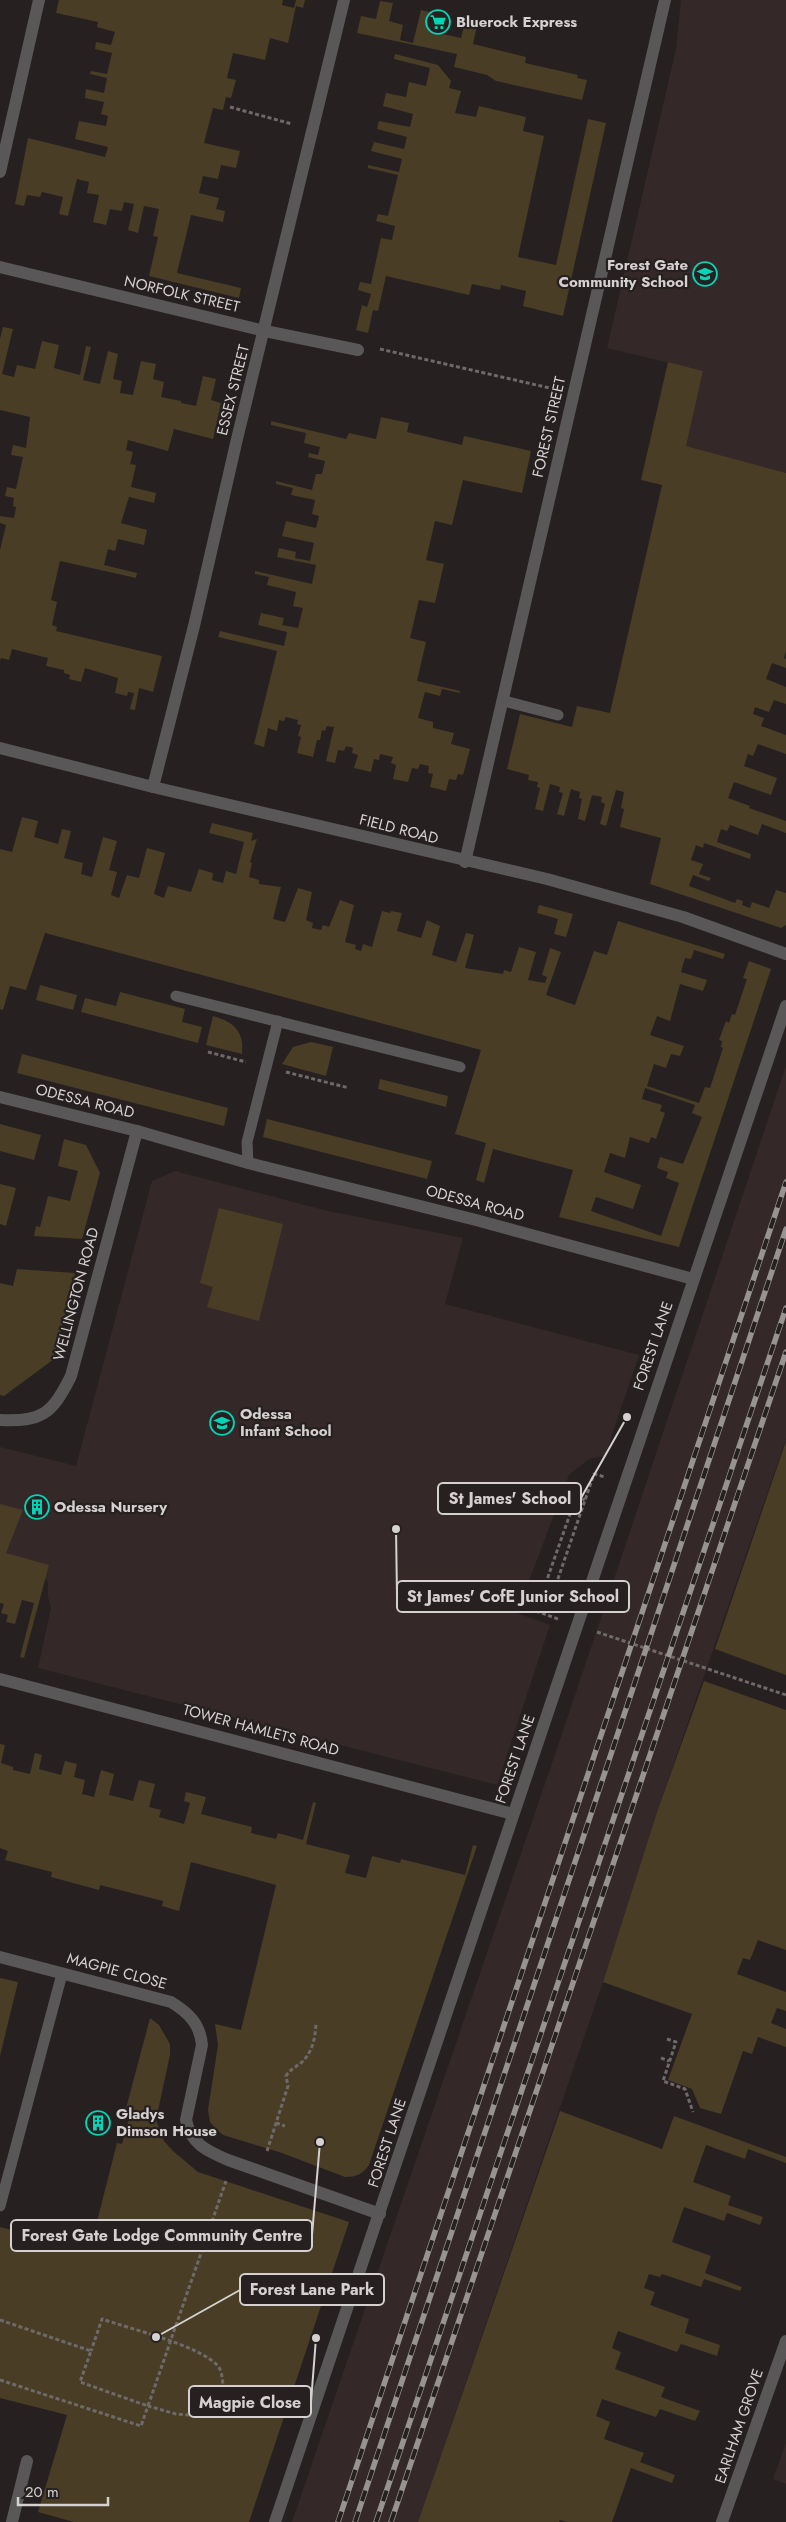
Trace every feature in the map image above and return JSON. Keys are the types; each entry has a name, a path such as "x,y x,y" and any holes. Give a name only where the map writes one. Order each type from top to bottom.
{"street":[{"path":"0,172 39,0"},
{"name":"ESSEX STREET","path":"153,788 194,626 237,439 344,0"},
{"name":"FOREST STREET","path":"465,862 504,701 665,0"},
{"name":"NORFOLK STREET","path":"0,267 264,331 358,350"},
{"name":"FIELD ROAD","path":"0,748 153,788 547,880 683,918 786,954"},
{"name":"FOREST LANE","path":"275,2522 786,1006"},
{"name":"ODESSA ROAD","path":"0,1097 476,1220 693,1279"},
{"name":"WELLINGTON ROAD","path":"0,1420 30,1420 50,1410 71,1376 137,1131"},
{"name":"TOWER HAMLETS ROAD","path":"0,1679 513,1814"},
{"name":"MAGPIE CLOSE","path":"0,1957 171,2002 186,2011 196,2023 201,2034 202,2046 186,2120 189,2132 204,2150 380,2214"},
{"name":"EARLHAM GROVE","path":"722,2522 786,2341"},
{"path":"12,2522 27,2461"}],"lane":[{"path":"504,701 558,714"},
{"path":"176,996 460,1067"},
{"path":"248,1162 247,1142 278,1021"},
{"path":"0,2206 62,1974"}],"path":[{"path":"230,107 313,130"},
{"name":"FOREST STREET","path":"377,348 545,386"},
{"path":"551,1599 594,1474 605,1477"},
{"path":"536,1612 576,1497 585,1500"},
{"path":"601,1633 786,1695"},
{"path":"266,2154 288,2086 286,2076 292,2068 301,2063 315,2041 316,2024"},
{"path":"667,2039 676,2042 663,2081 685,2089 693,2112"},
{"path":"661,2058 669,2061"},
{"path":"276,2123 285,2126"},
{"path":"0,2380 141,2426 225,2183"},
{"path":"102,2319 170,2342 205,2354 219,2368 224,2388 223,2396 218,2404 202,2416 176,2414 148,2406 80,2382 91,2351 102,2319"},
{"path":"0,2320 91,2351"}],"shaded area":[{"path":"59,0 283,0 282,5 294,8 296,0 305,0 303,8 296,6 288,43 270,38 265,60 233,53 227,78 236,80 231,98 226,97 223,110 213,108 204,143 240,151 236,168 221,165 218,179 203,176 199,193 219,198 216,209 225,211 223,222 191,215 177,273 241,288 239,298 149,276 158,237 153,236 159,209 144,206 138,233 128,230 134,204 124,202 122,211 110,209 106,225 93,222 99,195 87,193 89,182 77,179 68,216 59,214 63,197 42,192 40,197 27,195 24,206 15,204 28,138 105,157 108,147 75,139 79,121 106,126 108,116 101,114 104,102 85,98 86,89 104,93 107,78 90,74 91,71 107,74 112,53 95,49 96,42 111,45 115,32 97,27 98,22 56,13"},
{"name":"Forest Gate Community School","path":"681,0 786,0 786,473 685,446 703,371 607,348 676,49"},
{"path":"380,1 393,3 389,21 403,25 400,40 413,43 421,10 433,13 429,31 461,38 466,18 478,21 473,44 526,57 525,63 578,75 577,78 587,80 582,100 496,81 487,75 454,67 457,54 357,33 361,16 376,19"},
{"path":"395,54 438,65 451,81 449,88 461,91 455,113 476,117 479,106 526,117 523,131 544,136 518,257 556,265 588,119 606,123 563,316 523,306 526,291 501,285 500,290 472,284 469,295 386,276 378,311 373,310 368,333 356,330 362,305 367,307 371,294 358,290 360,282 371,284 381,238 392,240 395,226 376,221 378,214 388,216 398,175 368,168 368,165 399,172 402,159 371,151 374,142 404,149 407,137 377,129 379,121 410,127 413,114 383,106 386,93 406,97 409,82 426,86 430,68 394,59"},
{"path":"3,327 13,329 2,374 14,377 17,365 35,369 42,341 59,345 54,368 80,375 86,346 91,347 83,380 100,384 108,351 118,354 113,379 122,381 120,393 133,395 141,361 156,364 153,379 164,382 161,397 181,401 181,403 196,406 203,376 216,379 211,400 221,403 213,439 174,429 168,451 128,440 126,450 133,452 130,464 136,465 131,487 156,493 154,503 129,497 121,523 147,530 144,545 118,539 115,551 108,549 104,565 137,573 136,578 60,561 51,600 57,602 52,625 57,627 56,631 162,656 153,692 139,688 135,710 130,709 134,693 128,692 127,696 115,693 118,678 85,668 81,682 69,679 70,675 64,673 64,670 46,666 48,658 12,649 9,660 1,658 0,661 0,550 6,525 0,523 0,516 14,518 16,507 13,506 14,498 5,496 7,487 16,489 23,457 11,455 13,445 26,448 30,417 0,410 0,339"},
{"path":"668,362 703,371 686,446 786,473 786,651 784,658 786,659 786,668 772,663 766,679 786,687 786,704 774,700 769,712 755,707 753,714 764,718 761,726 786,735 786,754 758,744 753,756 748,754 744,766 777,778 771,795 734,782 728,798 750,806 749,808 786,821 786,833 762,824 758,835 730,825 727,831 721,829 717,842 751,854 750,859 704,843 703,848 696,845 691,860 703,864 699,874 711,878 709,881 693,875 689,886 735,903 737,899 743,901 742,905 750,908 752,902 769,908 776,890 786,893 786,925 781,928 650,884 661,838 620,827 624,809 621,808 624,792 616,790 606,826 600,824 605,804 601,802 602,797 592,795 585,821 578,819 582,799 579,798 580,792 571,789 564,816 557,814 563,793 559,792 560,787 550,784 543,811 535,809 540,788 537,787 538,782 528,780 529,775 507,769 520,714 572,727 577,706 610,713 662,485 641,480"},
{"path":"381,417 409,423 407,432 462,445 464,436 531,451 522,493 463,480 452,525 435,521 426,560 444,564 435,603 419,600 410,638 426,642 417,681 460,691 460,693 442,689 440,696 425,692 418,718 433,722 433,728 454,733 451,744 470,749 463,775 458,774 456,780 449,779 446,791 430,787 433,774 428,773 429,766 420,764 418,769 412,768 408,782 393,779 396,765 391,763 393,757 380,754 379,760 374,759 371,772 354,768 358,755 352,753 353,748 346,746 344,751 338,750 335,763 326,761 334,727 327,726 325,731 322,730 320,740 317,740 313,757 297,753 301,737 298,736 301,725 297,724 298,720 286,717 284,721 279,720 277,731 268,728 264,747 254,744 277,651 218,637 220,631 284,646 287,632 258,625 261,613 284,618 282,625 298,628 303,608 293,606 296,592 267,585 269,577 255,574 255,571 312,584 316,565 277,557 279,548 296,552 295,558 310,561 314,543 282,536 286,521 316,528 319,516 312,514 315,500 291,495 293,488 276,484 276,481 312,490 316,474 322,474 325,461 308,457 309,453 318,455 320,447 304,443 306,433 271,425 271,421 346,439 349,433 376,439"},
{"path":"22,817 38,821 34,837 58,844 62,829 71,831 64,858 83,863 81,874 92,877 103,837 117,841 109,870 117,872 111,895 119,898 127,875 139,878 147,848 165,853 154,894 164,898 168,886 191,892 199,869 213,873 212,880 223,883 226,871 236,874 244,842 209,833 212,823 253,833 251,841 257,839 250,862 252,863 249,877 259,880 259,884 281,887 273,919 285,922 298,888 312,892 306,920 313,923 312,928 321,930 323,925 329,927 340,900 354,905 345,942 356,945 355,949 361,951 363,944 372,947 382,911 390,913 391,911 402,913 397,931 421,938 427,920 440,926 432,955 456,962 466,933 474,935 465,968 503,974 504,970 511,972 519,947 536,952 528,980 545,983 547,977 542,975 550,948 561,952 546,995 575,1005 594,951 607,955 618,921 725,954 723,959 694,950 691,959 685,958 681,972 707,980 703,991 680,984 670,1021 657,1016 650,1035 684,1046 680,1056 671,1054 666,1068 654,1064 647,1086 699,1103 705,1087 710,1088 723,1048 721,1047 722,1041 719,1040 726,1021 729,1023 732,1014 735,1015 747,979 743,978 749,961 771,969 679,1247 559,1217 573,1170 493,1149 484,1183 476,1180 486,1143 455,1134 481,1050 45,933 26,990 10,986 3,1010 0,1009 0,849 12,852","holes":["645,1088 695,1105 692,1113 702,1117 683,1164 660,1157 657,1168 668,1172 666,1178 679,1183 661,1236 591,1211 596,1197 633,1209 641,1185 604,1172 610,1153 625,1158 630,1137 649,1143 651,1137 656,1139 665,1113 660,1111 662,1105 642,1099"]},
{"path":"539,905 573,914 566,937 554,934 558,919 537,913"},
{"path":"40,985 77,995 73,1010 36,1000"},
{"path":"120,992 185,1009 182,1022 202,1027 198,1043 81,1012 85,998 116,1006"},
{"path":"213,1016 227,1021 236,1029 241,1039 242,1054 206,1045"},
{"path":"311,1042 333,1047 326,1076 282,1064 293,1047"},
{"path":"22,1054 228,1108 224,1126 17,1073"},
{"path":"786,1066 786,1439 657,1812 603,1982 418,2522 292,2522 563,1731"},
{"path":"380,1079 448,1096 446,1107 378,1089"},
{"path":"267,1119 432,1161 427,1179 263,1137"},
{"path":"0,1124 41,1135 34,1160 0,1151"},
{"path":"64,1139 86,1145 100,1173 82,1239 34,1236 36,1226 40,1227 48,1196 70,1201 78,1171 58,1166"},
{"path":"175,1171 328,1211 463,1238 445,1304 639,1355 605,1456 589,1459 569,1475 517,1613 550,1625 497,1785 38,1668 51,1608 48,1597 48,1581 45,1579 49,1566 0,1552 0,1447 76,1466 152,1181"},
{"path":"0,1184 16,1188 6,1226 0,1224"},
{"path":"219,1208 283,1224 259,1321 207,1307 213,1287 200,1283"},
{"path":"17,1269 75,1273 54,1359 4,1396 0,1395 0,1283 13,1286"},
{"path":"786,1441 786,1675 715,1649"},
{"path":"0,1504 23,1510 6,1553 49,1565 24,1658 20,1657 34,1603 22,1600 15,1624 6,1622 8,1615 1,1613 4,1604 0,1603"},
{"path":"704,1681 786,1710 786,1950 758,1940 750,1960 743,1958 737,1974 786,1992 786,2011 777,2008 771,2023 786,2029 786,2047 758,2037 752,2054 743,2051 721,2114 700,2108 692,2089 668,2080 692,2014 603,1982 657,1812"},
{"path":"0,1744 5,1745 1,1763 13,1767 13,1770 30,1774 35,1753 42,1755 39,1769 61,1775 65,1761 77,1764 74,1777 85,1780 82,1794 94,1797 101,1770 114,1774 109,1795 133,1801 139,1780 155,1784 149,1807 161,1810 159,1817 184,1824 190,1803 184,1801 186,1792 206,1797 201,1814 252,1827 251,1833 276,1839 278,1833 303,1840 313,1802 316,1803 306,1844 350,1855 345,1873 366,1878 372,1856 400,1863 401,1859 465,1875 473,1845 477,1846 369,2165 362,2173 356,2176 345,2177 282,2153 223,2135 210,2122 208,2110 218,2045 215,2024 241,2030 276,1885 191,1862 179,1911 162,1906 163,1901 100,1885 99,1890 51,1877 52,1872 5,1860 8,1851 0,1848"},
{"path":"0,1978 18,1982 0,2056"},
{"path":"150,2018 159,2025 170,2044 170,2055 156,2120 164,2141 173,2151 198,2172 349,2222 249,2522 74,2522 38,2512 67,2415 0,2398 0,2227 30,2235 32,2230 91,2245 117,2143 122,2144 129,2118 124,2116"},
{"path":"560,2111 662,2149 674,2116 786,2157 786,2163 748,2149 745,2159 706,2145 693,2182 731,2196 728,2205 763,2217 760,2225 727,2213 724,2221 684,2207 672,2242 711,2256 705,2273 742,2287 740,2291 704,2279 701,2287 662,2274 660,2277 649,2274 644,2288 655,2292 650,2305 689,2319 685,2333 720,2345 717,2356 681,2344 677,2352 618,2331 612,2348 621,2352 615,2369 665,2387 661,2397 700,2411 695,2421 660,2409 656,2417 602,2399 596,2416 610,2422 604,2439 644,2453 640,2462 675,2475 672,2483 631,2468 612,2522 567,2522 560,2520 559,2522 418,2522"},
{"path":"786,2443 786,2484 773,2479"}],"railway":[{"path":"338,2522 786,1182"},
{"path":"355,2522 786,1229"},
{"path":"376,2522 786,1308"},
{"path":"391,2522 786,1352"}],"place":[{"name":"Bluerock Express","path":"438,22"},
{"name":"Forest Gate Community School","path":"705,274"},
{"name":"St James' School","path":"627,1417"},
{"name":"Odessa Infant School","path":"222,1423"},
{"name":"Odessa Nursery","path":"37,1507"},
{"name":"St James' CofE Junior School","path":"396,1529"},
{"name":"Gladys Dimson House","path":"98,2123"},
{"name":"Forest Gate Lodge Community Centre","path":"320,2142"},
{"name":"Forest Lane Park","path":"156,2337"},
{"name":"Magpie Close","path":"316,2338"}]}
